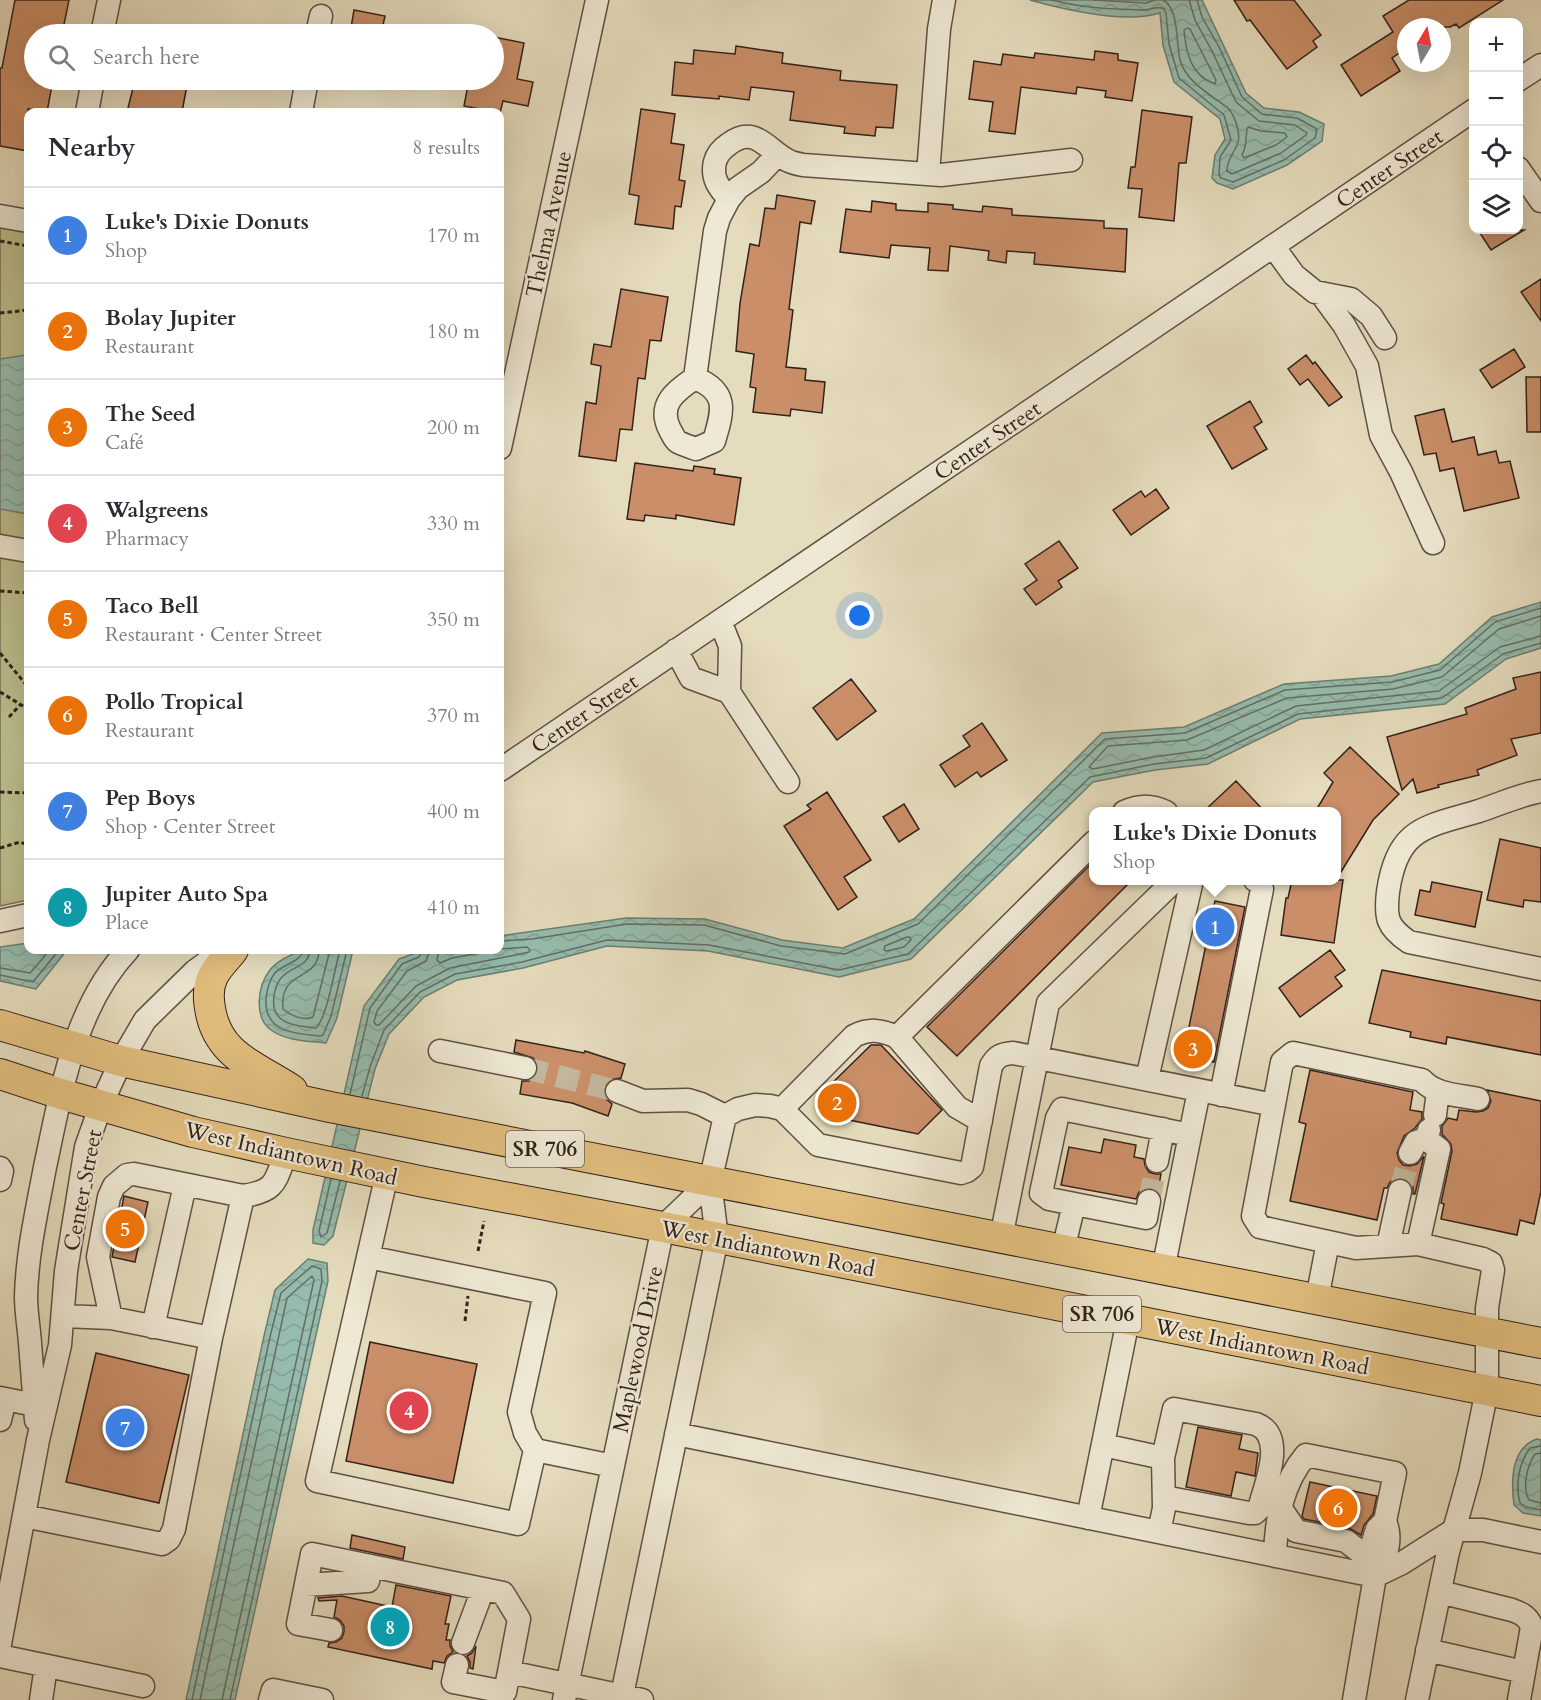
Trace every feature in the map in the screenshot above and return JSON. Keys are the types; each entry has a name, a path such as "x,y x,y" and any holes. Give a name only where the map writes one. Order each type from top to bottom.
{"main road":[{"path":"230,954 213,976 208,994 215,1030 226,1047 243,1060 320,1104"},
{"name":"SR 706","path":"0,1025 121,1061 380,1117 1541,1343"},
{"name":"West Indiantown Road","path":"0,1074 193,1132 286,1153 1541,1401"}],"street":[{"path":"104,24 109,0"},
{"name":"Thelma Avenue","path":"504,406 508,364 597,0"},
{"path":"928,174 939,29 944,0"},
{"path":"1523,77 1541,64"},
{"path":"88,108 91,90"},
{"path":"302,108 306,90"},
{"name":"Center Street","path":"504,767 1469,113"},
{"path":"729,199 718,187 714,175 715,162 721,150 732,141 744,137 758,139 789,161 803,165 928,174 955,174 1071,160"},
{"path":"695,378 715,231 719,218 738,188 761,172 778,154"},
{"path":"0,216 24,220"},
{"path":"1273,246 1294,275 1322,295 1351,299 1371,316 1385,338"},
{"path":"1322,295 1344,325 1367,366 1381,435 1401,472 1433,543"},
{"path":"0,546 24,550"},
{"path":"720,621 730,646 729,692 788,782"},
{"path":"676,651 691,678 729,692"},
{"path":"1541,791 1436,822 1418,831 1404,844 1397,858 1386,913 1394,932 1409,942 1541,969"},
{"path":"897,1037 1089,847"},
{"path":"1001,1238 1048,1003 1170,885"},
{"path":"1146,1079 1191,885"},
{"path":"1221,1095 1261,885"},
{"path":"0,921 24,916"},
{"name":"Center Street","path":"38,1440 26,1299 29,1250 61,1094 74,1048 89,1010 111,968 124,954"},
{"name":"Center Street","path":"0,1644 38,1440 60,1345 66,1271 86,1147 101,1105 121,1061 145,1020 195,971 218,954"},
{"path":"782,1109 854,1036 866,1030 878,1030 897,1037 957,1107 981,1121"},
{"path":"440,1051 525,1068"},
{"path":"457,1665 453,1682 628,1698 676,1434 717,1238 710,1182 725,1116 738,1109 755,1106 782,1109 818,1145 961,1173 972,1167 991,1066 996,1057 1003,1054 1013,1053 1274,1105"},
{"path":"1417,1700 1454,1530 1470,1473 1486,1390 1487,1308 1493,1270 1491,1263 1483,1259 1419,1244 1356,1248 1260,1227 1252,1216 1282,1062 1293,1053 1422,1080 1428,1088 1478,1099"},
{"path":"617,1091 644,1101 694,1102 725,1116"},
{"path":"1163,1270 1199,1091"},
{"path":"1419,1244 1439,1149 1425,1134 1438,1091"},
{"path":"1149,1201 1146,1218 1050,1199 1041,1194 1057,1118 1062,1109 1190,1134"},
{"path":"1157,1161 1163,1129"},
{"path":"111,1318 98,1257 114,1186 127,1176 134,1174 243,1196 264,1191 275,1184 286,1153"},
{"path":"0,1168 2,1171 0,1180"},
{"path":"368,1257 545,1293 519,1412 525,1433 535,1450 518,1524 317,1481 368,1257 377,1172"},
{"path":"663,1227 710,1182"},
{"path":"153,1327 185,1185"},
{"path":"1388,1246 1400,1191"},
{"path":"24,1516 162,1544 169,1539 174,1529 211,1338 243,1196"},
{"path":"1063,1250 1074,1204"},
{"name":"Maplewood Drive","path":"565,1692 663,1227"},
{"path":"1317,1299 1328,1242"},
{"path":"63,1316 111,1318 211,1338"},
{"path":"1088,1518 1128,1320"},
{"path":"2,1406 35,1405"},
{"path":"1159,1532 1164,1508 1163,1458 1174,1408 1260,1426 1270,1436 1273,1452 1260,1509 1255,1513 1249,1514 1164,1497"},
{"path":"676,1434 1275,1556 1372,1567 1402,1563 1454,1530 1483,1530 1541,1542"},
{"path":"1103,1445 1163,1458"},
{"path":"535,1450 613,1466"},
{"path":"1275,1556 1280,1507 1293,1473 1306,1455 1393,1472 1396,1476 1385,1521 1390,1532 1386,1560 1372,1567"},
{"path":"1280,1507 1296,1531 1346,1541 1372,1567"},
{"path":"331,1630 298,1624 312,1554 503,1593 519,1619 506,1688"},
{"path":"306,1585 368,1581 371,1566"},
{"path":"1354,1700 1372,1567"},
{"path":"463,1643 483,1589"},
{"path":"1440,1592 1523,1614 1532,1628 1519,1700"},
{"path":"1427,1650 1524,1672"},
{"path":"0,1656 143,1686"},
{"path":"41,1700 46,1666"},
{"path":"270,1700 273,1690 322,1700"}],"path":[{"path":"0,241 24,245"},
{"path":"0,313 24,310"},
{"path":"0,591 24,593"},
{"path":"0,653 24,682"},
{"path":"0,692 24,707"},
{"path":"9,717 20,705"},
{"path":"0,792 24,794"},
{"path":"0,848 20,842 24,844"},
{"path":"478,1251 484,1221"},
{"path":"465,1321 469,1291"}],"shaded area":[{"path":"0,222 24,227 24,901 0,906"}],"water":[{"path":"1030,0 1202,0 1246,93 1264,108 1299,112 1324,124 1322,141 1287,165 1233,189 1217,183 1212,178 1215,155 1225,139 1220,119 1174,82 1163,45 1160,13 1146,16 1113,16 1060,8"},
{"path":"24,356 24,513 0,509 0,359"},
{"path":"1541,602 1541,648 1506,659 1445,704 1300,719 1208,764 1155,770 1093,782 911,959 839,977 708,951 607,946 523,968 457,980 424,997 389,1034 375,1069 333,1236 324,1245 313,1243 313,1230 364,1006 399,959 412,954 504,954 504,935 626,918 705,919 782,940 843,948 914,919 1102,733 1184,727 1284,684 1391,676 1439,664 1492,617"},
{"path":"24,944 24,954 64,954 36,989 0,981 0,947"},
{"path":"294,954 352,954 337,1018 326,1043 283,1036 265,1024 260,1009 260,992 270,970"},
{"path":"308,1259 327,1263 328,1281 235,1700 186,1700 275,1290"},
{"path":"1537,1439 1541,1440 1541,1516 1523,1513 1514,1505 1513,1496 1513,1476 1518,1458 1528,1443"}],"building":[{"path":"15,0 69,0 64,24 24,24 24,90 51,90 48,108 24,108 24,150 0,146 0,68 2,68"},
{"path":"1234,0 1294,0 1321,35 1313,41 1317,47 1287,69 1250,20 1247,21"},
{"path":"1409,0 1503,0 1475,18 1469,18 1469,22 1459,28 1456,24 1451,26 1451,18 1397,18 1397,55 1392,58 1398,72 1361,96 1341,65 1393,32 1383,16"},
{"path":"354,10 385,16 383,24 352,24"},
{"path":"504,39 524,43 517,79 533,82 528,106 503,101 501,108 464,106 467,90 504,90"},
{"path":"736,46 783,53 782,63 841,71 840,80 897,85 893,128 876,127 875,136 844,133 845,127 790,120 794,92 751,87 749,100 719,96 719,99 672,95 675,62 693,64 694,50 735,54"},
{"path":"1095,51 1118,54 1118,60 1138,63 1132,101 1105,97 1106,91 1077,87 1076,94 1021,87 1015,134 989,131 993,102 969,99 974,61 1001,65 1003,54 1034,58 1035,53 1094,60"},
{"path":"132,90 186,90 183,108 128,108"},
{"path":"641,109 675,114 671,143 684,145 679,180 685,181 681,207 675,206 673,229 635,224 639,196 629,194"},
{"path":"1142,110 1192,117 1186,163 1179,163 1174,221 1139,217 1142,189 1128,188 1131,167 1135,167"},
{"path":"777,195 815,201 811,224 800,222 789,309 793,310 786,367 806,369 805,380 825,382 822,413 791,409 790,416 753,412 756,388 750,387 754,354 736,351 740,303 750,244 759,246 765,208 775,209"},
{"path":"872,201 896,204 896,210 928,212 928,203 953,205 953,209 982,212 983,206 1012,209 1012,215 1104,221 1104,228 1127,229 1125,272 1034,264 1035,253 1007,251 1006,263 988,260 989,251 950,246 948,271 928,270 930,248 891,245 889,258 840,252 846,209 871,212"},
{"path":"1481,234 1517,234 1491,250"},
{"path":"1541,279 1541,321 1521,292"},
{"path":"621,289 668,297 661,341 650,340 645,379 638,378 632,430 620,429 616,461 579,456 586,402 596,404 601,366 591,364 594,344 611,347"},
{"path":"1514,349 1525,367 1492,388 1480,370"},
{"path":"1306,355 1313,364 1315,362 1342,397 1329,406 1308,379 1300,385 1288,369"},
{"path":"1526,377 1541,377 1541,432 1527,432"},
{"path":"1250,401 1262,422 1254,427 1267,449 1232,469 1207,426"},
{"path":"1444,409 1452,442 1474,437 1478,455 1496,451 1499,463 1510,461 1519,498 1464,511 1454,468 1440,471 1436,453 1424,455 1415,416"},
{"path":"635,463 693,471 694,466 715,469 714,474 741,478 734,525 676,515 676,519 645,515 644,521 627,519"},
{"path":"1156,489 1169,508 1131,535 1113,510 1141,491 1145,497"},
{"path":"1059,541 1078,568 1058,581 1062,587 1036,605 1024,589 1037,580 1025,564"},
{"path":"1541,672 1541,733 1511,739 1517,755 1477,770 1479,775 1438,785 1439,787 1417,793 1413,779 1402,790 1387,737 1467,714 1465,708 1516,689 1513,678"},
{"path":"851,679 876,711 837,740 813,708"},
{"path":"982,723 1007,760 981,777 977,772 955,787 940,765 970,746 963,736"},
{"path":"1350,747 1399,794 1373,820 1341,872 1341,807 1318,807 1333,782 1324,773"},
{"path":"1236,781 1260,807 1208,807"},
{"path":"827,792 871,860 844,877 857,897 838,910 784,826 811,809 807,805"},
{"path":"904,804 919,829 899,842 883,817"},
{"path":"1500,839 1541,848 1541,902 1524,900 1523,907 1487,900"},
{"path":"1089,866 1089,885 1127,885 957,1056 927,1027"},
{"path":"1341,880 1343,880 1334,943 1281,935 1286,898 1288,898 1291,885 1341,885"},
{"path":"1432,882 1482,892 1475,927 1415,915 1420,890 1430,892"},
{"path":"1215,901 1245,907 1214,1062 1183,1056"},
{"path":"1330,950 1345,970 1335,977 1342,986 1300,1017 1279,988"},
{"path":"1382,970 1541,1001 1541,1055 1447,1037 1446,1044 1410,1037 1411,1032 1369,1023"},
{"path":"516,1040 584,1053 585,1051 625,1064 621,1078 609,1080 604,1087 606,1099 612,1104 608,1116 572,1103 520,1094 522,1081 529,1081 535,1077 538,1063 533,1058 514,1052"},
{"path":"871,1045 881,1045 942,1110 918,1134 844,1119 821,1094"},
{"path":"1310,1070 1413,1092 1410,1110 1422,1112 1422,1119 1404,1136 1397,1153 1403,1165 1410,1166 1417,1164 1424,1156 1415,1194 1413,1194 1413,1187 1409,1181 1403,1178 1396,1178 1390,1182 1387,1188 1384,1188 1377,1220 1290,1201 1306,1124 1299,1122"},
{"path":"1487,1090 1541,1101 1541,1191 1534,1224 1520,1220 1517,1235 1441,1219 1444,1204 1441,1203 1452,1151 1451,1144 1442,1134 1442,1126 1448,1118 1457,1120 1459,1110 1476,1112 1488,1108 1491,1101"},
{"path":"1104,1139 1136,1145 1134,1157 1144,1159 1149,1172 1161,1174 1158,1191 1145,1188 1139,1192 1136,1199 1061,1185 1069,1147 1101,1153"},
{"path":"124,1196 148,1202 135,1262 112,1257"},
{"path":"370,1342 477,1364 453,1483 346,1461"},
{"path":"96,1353 189,1375 159,1503 66,1482"},
{"path":"1198,1427 1242,1435 1239,1449 1258,1453 1255,1476 1236,1472 1231,1496 1186,1487"},
{"path":"1310,1482 1377,1496 1373,1514 1364,1525 1361,1535 1349,1528 1304,1519 1302,1516"},
{"path":"352,1535 405,1547 403,1559 350,1548"},
{"path":"396,1585 451,1596 445,1624 449,1624 446,1640 450,1640 453,1652 447,1656 444,1663 433,1661 432,1669 328,1647 329,1643 342,1638 344,1626 334,1617 337,1600 319,1601 318,1598 342,1596 392,1607"},
{"path":"476,1646 473,1669 470,1668 467,1656"}],"tunnel":[{"path":"525,1068 617,1091"},
{"path":"1400,1191 1410,1153"},
{"path":"1149,1201 1157,1161"}],"place":[{"name":"Luke's Dixie Donuts","path":"1215,927"},
{"name":"The Seed","path":"1193,1049"},
{"name":"Bolay Jupiter","path":"837,1103"},
{"name":"Taco Bell","path":"125,1229"},
{"name":"Walgreens","path":"409,1411"},
{"name":"Pep Boys","path":"125,1428"},
{"name":"Pollo Tropical","path":"1338,1508"},
{"name":"Jupiter Auto Spa","path":"390,1627"}]}
